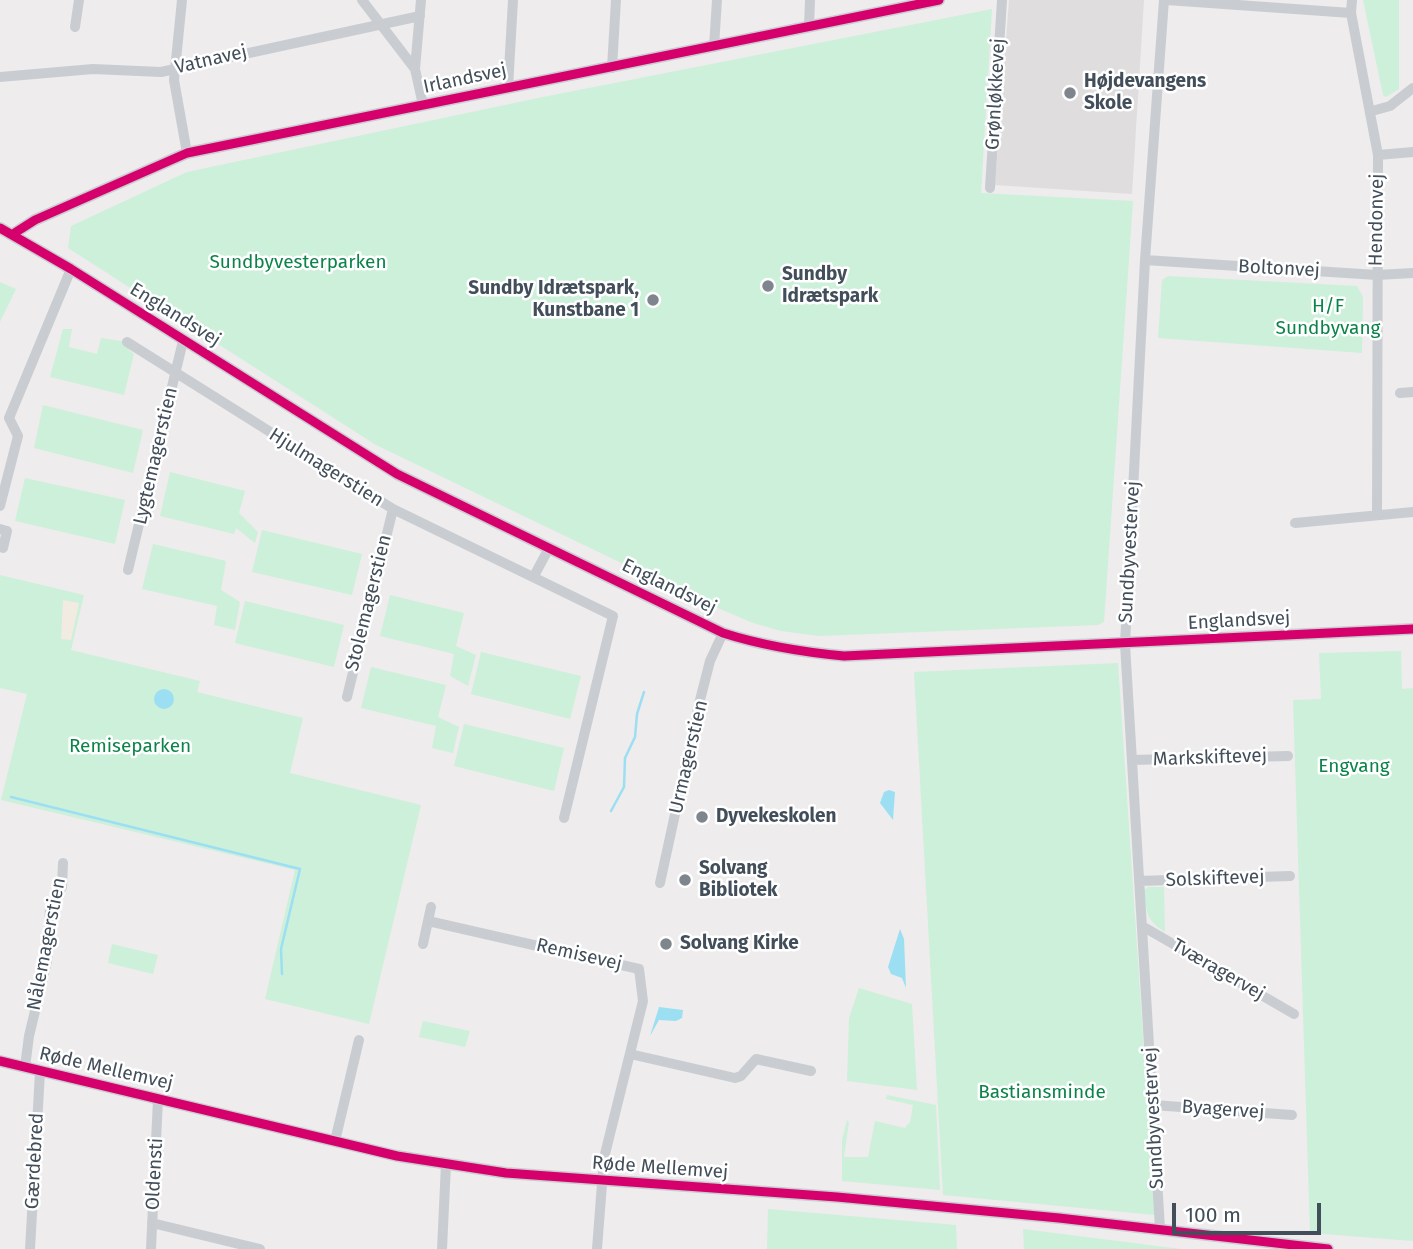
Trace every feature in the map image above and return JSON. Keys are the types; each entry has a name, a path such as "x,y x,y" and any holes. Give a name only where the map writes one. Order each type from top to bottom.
{"street":[{"path":"75,27 79,0"},
{"path":"182,0 173,80 187,153"},
{"path":"362,0 415,69"},
{"path":"421,0 415,69 423,105"},
{"path":"508,88 513,0"},
{"path":"612,68 616,0"},
{"path":"714,47 717,0"},
{"path":"809,26 810,0"},
{"name":"Irlandsvej","path":"13,234 35,220 187,153 939,0"},
{"name":"Grønløkkevej","path":"990,188 1002,0"},
{"name":"Sundbyvestervej","path":"1160,1229 1125,644 1145,260 1166,0 1351,13"},
{"name":"Hendonvej","path":"1352,0 1351,13 1372,111 1378,155 1377,515"},
{"name":"Vatnavej","path":"0,77 93,69 161,72 381,22 420,16"},
{"path":"1372,111 1390,106 1413,88"},
{"path":"1378,155 1413,152"},
{"name":"Englandsvej","path":"0,228 71,269 397,474 723,633 791,652 844,656 1413,629"},
{"name":"Boltonvej","path":"1145,260 1377,275 1413,272"},
{"path":"0,506 18,436 9,418 71,269"},
{"name":"Lygtemagerstien","path":"128,570 183,341"},
{"name":"Hjulmagerstien","path":"127,342 393,509 613,616 564,818"},
{"path":"1400,393 1413,392"},
{"name":"Stolemagerstien","path":"347,697 393,509"},
{"path":"1295,523 1413,512"},
{"path":"0,529 7,531 3,548"},
{"path":"534,576 549,548"},
{"name":"Urmagerstien","path":"660,883 699,704 710,661 723,633"},
{"name":"Markskiftevej","path":"1132,760 1288,755"},
{"name":"Nålemagerstien","path":"25,1067 29,1036 47,961 50,908 62,887 63,863"},
{"name":"Solskiftevej","path":"1139,881 1290,876"},
{"path":"423,944 431,907"},
{"name":"Remisevej","path":"428,921 639,969 643,1001 600,1182 597,1249"},
{"name":"Tværagervej","path":"1142,926 1294,1014"},
{"path":"335,1141 359,1040"},
{"path":"630,1054 735,1079 756,1059 811,1071"},
{"name":"Røde Mellemvej","path":"0,1061 335,1141 446,1164 600,1182 837,1197 1160,1229 1328,1249"},
{"name":"Gærdebred","path":"30,1249 40,1072"},
{"name":"Oldensti","path":"151,1249 158,1099"},
{"name":"Byagervej","path":"1153,1105 1292,1115"},
{"path":"442,1249 446,1164"},
{"path":"152,1223 260,1249"}],"shaded area":[{"name":"Højdevangens Skole","path":"1009,0 1144,0 1132,194 995,185"}],"green space":[{"path":"1363,0 1399,0 1399,89 1386,97 1383,95"},
{"name":"Sundby Idrætspark","path":"992,9 981,193 1133,201 1104,622 1098,625 819,636 781,631 753,623 692,597 376,445 68,248 71,226 187,172 538,98"},
{"name":"H/F Sundbyvang","path":"1168,276 1357,286 1363,297 1362,353 1158,338 1162,280"},
{"path":"0,282 16,289 0,322"},
{"path":"63,329 72,329 69,347 97,354 101,338 127,342 128,349 134,354 124,395 50,377"},
{"path":"43,405 143,430 133,473 34,448"},
{"path":"170,472 245,491 239,513 258,532 255,543 236,528 234,534 160,516"},
{"path":"25,478 125,500 115,544 15,521"},
{"path":"262,530 362,554 352,595 252,572"},
{"path":"153,544 226,561 221,590 240,602 235,630 214,625 217,606 142,589"},
{"name":"Remiseparken","path":"0,575 84,595 71,650 200,681 197,692 303,718 290,773 421,805 369,1024 265,999 295,870 1,800 27,694 0,688"},
{"path":"390,595 464,613 456,646 476,655 468,686 450,676 454,654 380,636"},
{"path":"245,601 344,625 334,667 235,643"},
{"name":"Engvang","path":"1401,651 1402,689 1413,688 1413,1241 1310,1233 1293,700 1321,699 1319,653"},
{"path":"481,652 581,676 570,719 471,694"},
{"name":"Bastiansminde","path":"1118,663 1155,1215 943,1195 914,672"},
{"path":"371,667 446,685 438,717 459,727 453,753 432,748 436,726 361,708"},
{"path":"464,724 564,748 554,791 454,766"},
{"path":"1148,887 1164,887 1165,932 1148,915 1144,890"},
{"path":"112,944 158,955 153,974 108,963"},
{"path":"859,988 912,1004 917,1090 847,1081 849,1018"},
{"path":"423,1021 470,1031 465,1047 419,1037"},
{"path":"887,1095 936,1105 940,1190 842,1181 842,1140 847,1120 849,1122 844,1157 868,1157 875,1121 905,1128 910,1122 913,1105 886,1099"},
{"path":"768,1209 956,1225 957,1249 767,1249"},
{"path":"1023,1229 1181,1249 1024,1249"}],"sand":[{"path":"63,600 79,603 71,640 61,639"}],"water":[{"path":"164,689 171,692 174,699 171,706 164,709 157,706 154,699 157,692"},
{"path":"884,792 895,792 893,820 880,803"},
{"path":"900,929 904,939 906,988 902,978 891,974 888,967"},
{"path":"659,1007 683,1010 682,1018 676,1021 659,1020 650,1036"}],"waterway":[{"path":"611,811 624,787 625,758 635,737 637,714 644,692"},
{"path":"11,797 300,869 281,949 282,974"}],"cycle path":[{"path":"13,234 35,220 187,153 939,0"},
{"path":"0,228 71,269 397,474 738,638 783,648 844,656 1413,629"},
{"path":"0,1061 397,1156 506,1173 837,1197 1059,1218 1328,1249"}],"place":[{"name":"Højdevangens Skole","path":"1070,93"},
{"name":"Sundby Idrætspark","path":"768,286"},
{"name":"Sundby Idrætspark, Kunstbane 1","path":"653,300"},
{"name":"Dyvekeskolen","path":"702,817"},
{"name":"Solvang Bibliotek","path":"685,880"},
{"name":"Solvang Kirke","path":"666,944"}],"park label":[{"name":"Sundbyvesterparken","path":"298,263"}]}
